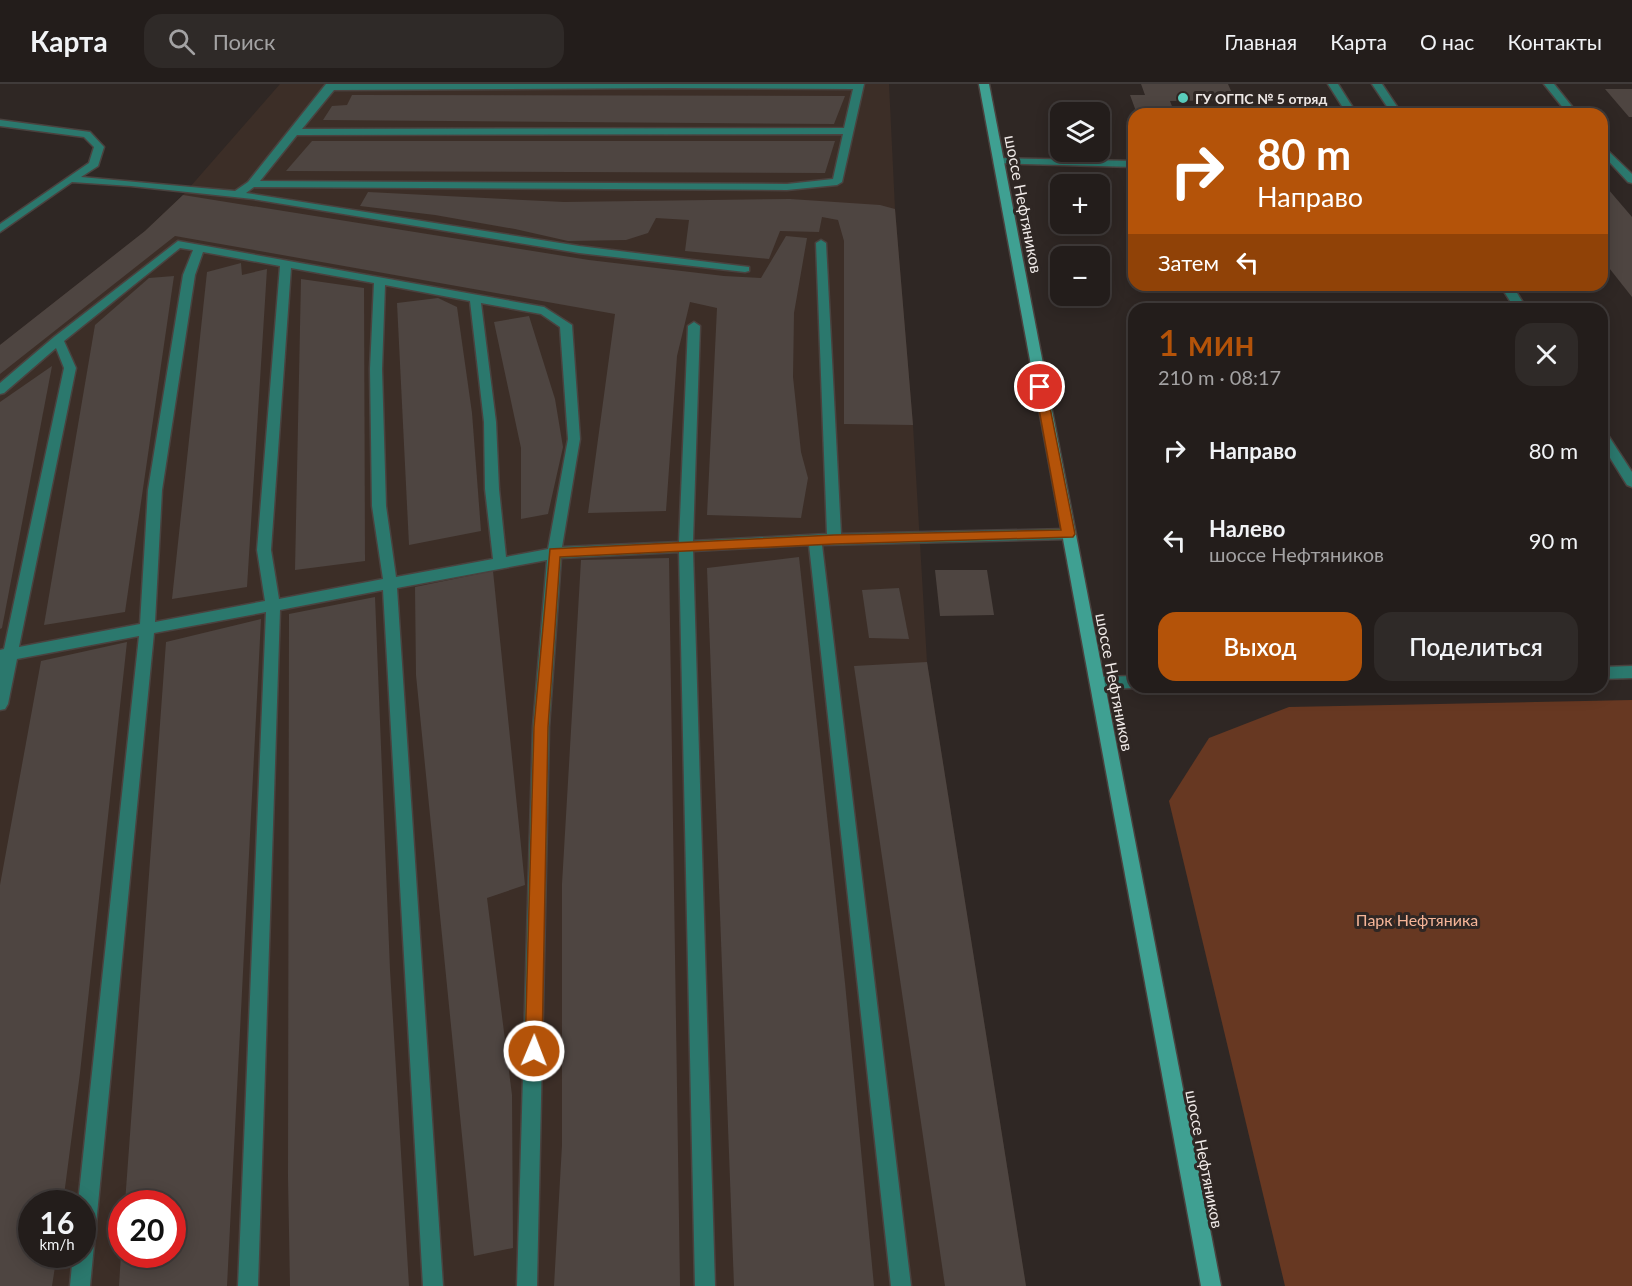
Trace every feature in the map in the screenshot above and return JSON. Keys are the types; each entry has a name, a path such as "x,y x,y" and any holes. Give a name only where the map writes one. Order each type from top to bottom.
{"main road":[{"name":"шоссе Нефтяников","path":"984,84 1211,1286"}],"street":[{"path":"1333,84 1348,108"},
{"path":"1377,84 1392,108"},
{"path":"1549,84 1568,108"},
{"path":"236,195 252,184 331,86 859,85 837,182 787,187 252,184"},
{"path":"0,123 87,134 99,147 94,164 0,229"},
{"path":"296,132 849,131"},
{"path":"1608,154 1632,180"},
{"path":"998,161 1128,164"},
{"path":"70,179 132,182 325,206 558,246 745,269"},
{"path":"821,243 834,539"},
{"path":"0,390 58,340 178,244 544,311 566,325 574,438 554,553 541,727 527,1286"},
{"path":"80,1286 147,629 155,490 189,275 199,248"},
{"path":"248,1286 273,605 264,550 286,264"},
{"path":"380,282 376,369 379,506 390,583 433,1286"},
{"path":"475,299 490,422 492,489 500,563"},
{"path":"694,326 686,546 705,1286"},
{"path":"0,704 5,656 70,368 58,340"},
{"path":"1608,444 1631,480"},
{"path":"5,656 554,553 834,539 1068,534"},
{"path":"815,540 901,1286"},
{"path":"1608,673 1632,672"},
{"path":"1098,683 1128,682"}],"shaded area":[{"path":"280,84 889,84 895,209 913,425 927,662 1026,1286 0,1286 0,345 145,231 183,195"}],"green space":[{"name":"Парк Нефтяника","path":"1632,700 1632,1286 1285,1286 1169,801 1209,738 1289,707"}],"building":[{"name":"ГУ ОГПС № 5 отряд","path":"1141,84 1228,84 1235,100 1170,101 1173,108 1135,108 1130,95 1145,95"},
{"path":"1605,89 1632,89 1632,117 1629,117"},
{"path":"352,95 845,96 834,124 323,120 332,106 347,105"},
{"path":"312,141 835,141 825,173 286,171"},
{"path":"1608,189 1632,217 1632,297 1608,267"},
{"path":"368,192 564,202 790,199 880,205 895,209 913,425 844,424 844,241 838,220 822,217 819,232 780,231 769,259 685,251 689,220 656,218 648,233 626,240 568,241 435,215 360,206"},
{"path":"183,195 589,260 724,276 761,278 786,236 807,238 794,313 793,377 801,452 808,478 801,518 707,515 717,308 690,302 677,356 666,511 588,513 615,314 175,236 0,374 0,345 145,231"},
{"path":"241,263 242,275 267,269 247,587 172,599 207,272"},
{"path":"174,276 125,612 44,625 95,325 149,278"},
{"path":"301,279 364,288 365,561 295,570"},
{"path":"438,298 457,307 472,413 481,531 409,545 397,303"},
{"path":"529,316 555,399 563,447 548,514 521,519 521,448 494,322"},
{"path":"52,366 2,628 0,629 0,402"},
{"path":"799,557 845,983 874,1286 734,1286 707,568"},
{"path":"669,558 680,1286 554,1286 562,1145 562,884 581,560"},
{"path":"935,570 987,570 994,615 940,616"},
{"path":"493,571 525,885 487,898 512,1095 513,1248 474,1256 416,675 415,587"},
{"path":"899,588 909,639 869,638 862,590"},
{"path":"375,597 390,970 409,1286 290,1286 288,1177 289,614"},
{"path":"261,619 227,1286 119,1286 120,1268 186,1268 186,1190 126,1190 166,642"},
{"path":"127,642 80,1073 65,1190 18,1190 18,1268 55,1268 52,1286 0,1286 0,885 41,661"},
{"path":"927,662 1026,1286 945,1286 854,666"}],"place":[{"name":"ГУ ОГПС № 5 отряд","path":"1183,98"}],"route":[{"path":"534,1051 541,727 554,553 834,539 1068,534 1040,387"}]}
